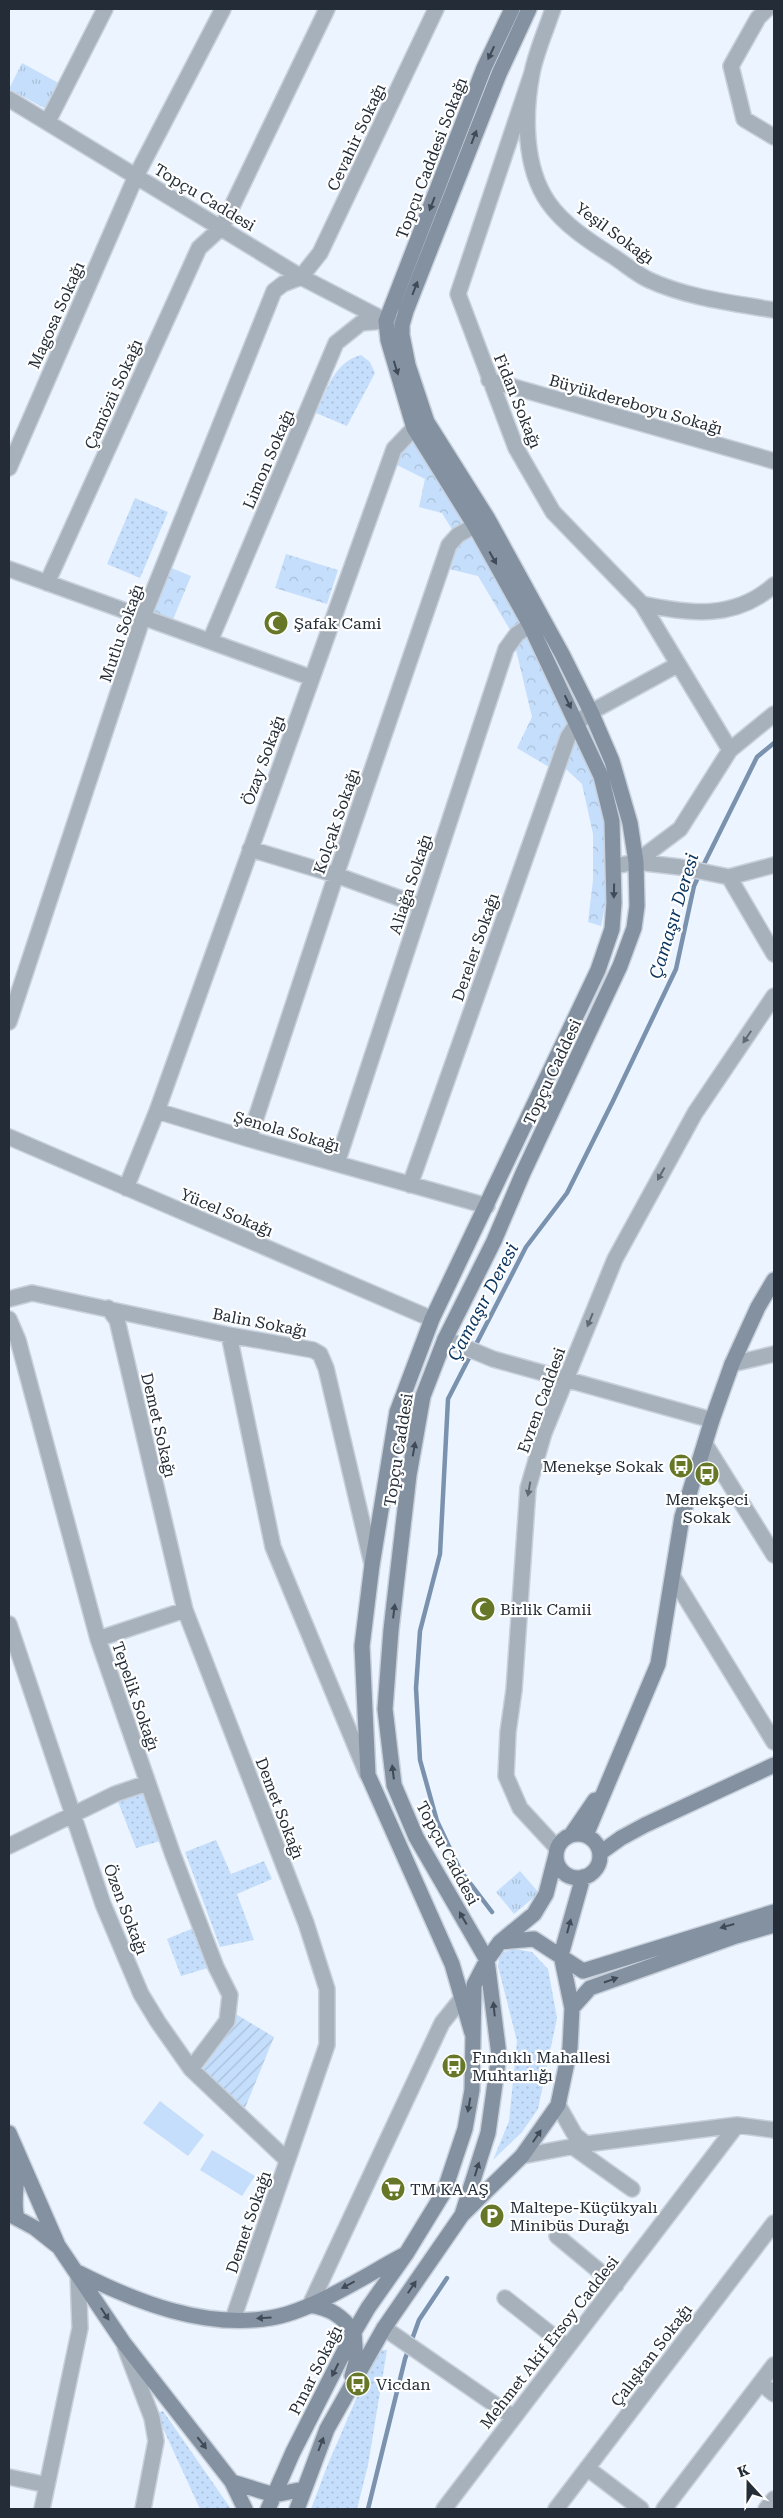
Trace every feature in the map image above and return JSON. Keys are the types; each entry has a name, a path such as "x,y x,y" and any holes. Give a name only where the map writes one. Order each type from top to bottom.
{"street":[{"path":"48,122 105,9"},
{"name":"Magosa Sokağı","path":"9,468 136,176 223,9"},
{"path":"222,227 327,9"},
{"name":"Cevahir Sokağı","path":"301,277 320,253 436,9"},
{"name":"Topçu Caddesi Sokağı","path":"386,321 484,68 512,9"},
{"name":"Topçu Caddesi","path":"420,425 402,324 499,74 529,9"},
{"name":"Yeşil Sokağı","path":"553,9 532,73 528,142 535,175 548,202 569,224 598,247 649,280 704,297 774,310"},
{"path":"767,9 758,18 731,66 744,119 774,137"},
{"name":"Fidan Sokağı","path":"532,73 458,294 516,448 553,512 642,604 677,665 730,750"},
{"name":"Topçu Caddesi","path":"9,99 222,227 301,277 386,321 402,324"},
{"name":"Çamözü Sokağı","path":"47,583 199,248 222,227"},
{"name":"Mutlu Sokağı","path":"9,1022 144,617 274,291 283,284 301,277"},
{"name":"Topçu Caddesi","path":"386,321 388,340 420,425 481,522 536,621 591,712 612,761 630,822 636,862 637,906 634,928 620,966 523,1173 450,1342 423,1396 409,1475 391,1630 385,1709 394,1785 416,1837 487,1960 499,2055 488,2133 462,2216"},
{"name":"Limon Sokağı","path":"210,641 336,343 361,323 386,321"},
{"name":"Büyükdereboyu Sokağı","path":"489,380 774,461"},
{"name":"Özay Sokağı","path":"157,1111 394,449 420,425"},
{"name":"Kolçak Sokağı","path":"249,1139 336,875 450,545 458,535 481,522"},
{"path":"9,569 312,678"},
{"path":"642,604 680,612 722,612 765,594 774,585"},
{"name":"Topçu Caddesi","path":"472,2033 452,1964 368,1775 362,1646 372,1565 397,1412 432,1319 598,970 612,929 615,866 612,821 601,776 536,621"},
{"name":"Aliağa Sokağı","path":"337,1163 506,649 517,634 536,621"},
{"path":"578,722 591,712 677,665"},
{"path":"636,862 680,829 730,750 774,714"},
{"name":"Dereler Sokağı","path":"410,1185 568,737 578,722"},
{"path":"250,850 336,875 422,906"},
{"path":"615,866 636,862 680,867 729,877 774,865"},
{"path":"729,877 774,954"},
{"name":"Evren Caddesi","path":"557,1851 520,1808 506,1776 528,1488 544,1432 615,1259 695,1113 774,996"},
{"path":"126,1188 157,1111"},
{"name":"Şenola Sokağı","path":"157,1111 487,1206"},
{"name":"Yücel Sokağı","path":"9,1137 432,1319"},
{"path":"589,1837 610,1778 658,1664 682,1517 712,1420 732,1364 758,1307 774,1280"},
{"name":"Balin Sokağı","path":"9,1299 32,1293 229,1335 313,1350 323,1360 372,1565"},
{"name":"Demet Sokağı","path":"108,1308 117,1320 184,1610 306,1923 327,1989 327,2045 233,2319"},
{"name":"Tepelik Sokağı","path":"9,1319 18,1340 98,1639 148,1783 216,1967 230,1996 228,2021 191,2069"},
{"path":"229,1335 273,1547 368,1775"},
{"path":"450,1342 493,1359 712,1420"},
{"path":"732,1364 773,1357"},
{"path":"705,1444 774,1555"},
{"path":"673,1577 774,1742"},
{"path":"98,1639 184,1610"},
{"name":"Özen Sokağı","path":"9,1624 103,1904 141,1994 191,2069 287,2160"},
{"path":"557,1851 559,1867 570,1876 583,1877 595,1870 600,1854 621,1838 774,1765"},
{"path":"472,2033 474,1985 487,1960 500,1942 534,1914 546,1894 560,1843 571,1835 610,1778"},
{"path":"9,1846 73,1813 115,1794 148,1783"},
{"path":"571,1835 589,1837 613,1835 645,1825"},
{"path":"589,1837 600,1854"},
{"path":"297,2509 327,2429 384,2328 462,2216 522,2156 558,2105 570,2048 572,2008 561,1956 583,1877"},
{"path":"500,1942 534,1939 583,1972 774,1912"},
{"path":"572,2008 590,1988 736,1936 774,1925"},
{"path":"310,2305 442,2023 463,1997"},
{"name":"Pınar Sokağı","path":"271,2502 293,2452 354,2332 368,2308 406,2254 444,2192 465,2129 472,2090 472,2033"},
{"path":"558,2105 579,2146 632,2190"},
{"path":"522,2156 579,2146 737,2125 774,2130"},
{"name":"Mehmet Akif Ersoy Caddesi","path":"444,2509 737,2125"},
{"path":"9,2133 18,2169 12,2185 14,2198 13,2216"},
{"path":"9,2133 59,2247 123,2342 232,2482 245,2509"},
{"path":"13,2216 32,2201 34,2190"},
{"path":"13,2216 35,2228 59,2247"},
{"name":"Çalışkan Sokağı","path":"556,2509 774,2223"},
{"path":"557,2236 616,2285"},
{"path":"78,2273 113,2290 164,2308 199,2316 233,2319 270,2318 310,2305 406,2254"},
{"path":"42,2509 80,2328 78,2273"},
{"path":"505,2298 567,2347"},
{"path":"310,2305 325,2308 338,2314 354,2332 356,2362 348,2391"},
{"path":"384,2328 513,2417"},
{"path":"123,2342 152,2418 156,2441 143,2509"},
{"path":"664,2509 774,2364"},
{"path":"761,2383 774,2394"},
{"path":"587,2468 641,2509"},
{"path":"9,2477 47,2485"},
{"path":"232,2482 271,2502 304,2489"},
{"path":"766,2509 774,2499"}],"green space":[{"path":"22,63 62,85 48,110 9,89"},
{"path":"361,355 370,362 375,373 347,426 316,413 332,378 338,370 344,364"},
{"path":"412,436 468,523 528,635 594,776 608,841 607,896 601,926 588,922 593,880 593,834 582,784 553,757 549,767 517,748 532,717 512,633 478,576 449,569 459,541 442,513 419,507 425,479 397,465 399,450"},
{"path":"135,498 168,512 140,578 107,564"},
{"path":"286,554 338,570 327,604 275,588"},
{"path":"169,567 191,576 172,622 150,613"},
{"path":"148,1783 167,1839 136,1848 115,1794"},
{"path":"216,1840 231,1874 264,1861 272,1879 237,1894 254,1940 220,1947 185,1852"},
{"path":"520,1871 539,1893 514,1914 496,1892"},
{"path":"196,1927 211,1967 181,1976 167,1939"},
{"path":"515,1949 532,1952 548,1969 557,2018 538,2109 522,2132 493,2160 509,2121 517,2041 498,1966 500,1953"},
{"path":"234,2013 274,2037 245,2108 201,2068"},
{"path":"160,2101 204,2135 188,2156 143,2123"},
{"path":"212,2150 255,2176 242,2196 200,2170"},
{"path":"382,2350 387,2350 368,2465 357,2509 311,2509 328,2464 372,2362"},
{"path":"163,2411 231,2509 200,2509 156,2413"}],"waterway":[{"name":"Çamaşır Deresi","path":"702,868 757,757 774,743"},
{"name":"Çamaşır Deresi","path":"492,1912 460,1870 437,1821 420,1760 416,1688 420,1631 440,1554 448,1399 526,1247 567,1193 613,1101 676,969 694,886 699,875"},
{"name":"Çamaşır Deresi","path":"368,2509 405,2359 419,2320 447,2278"}],"place":[{"name":"Şafak Cami","path":"276,623"},
{"name":"Menekşe Sokak","path":"681,1466"},
{"name":"Menekşeci Sokak","path":"707,1474"},
{"name":"Birlik Camii","path":"483,1609"},
{"name":"Fındıklı Mahallesi Muhtarlığı","path":"454,2066"},
{"name":"TM KA AŞ","path":"393,2189"},
{"name":"Maltepe-Küçükyalı Minibüs Durağı","path":"492,2216"},
{"name":"Vicdan","path":"358,2384"}]}
